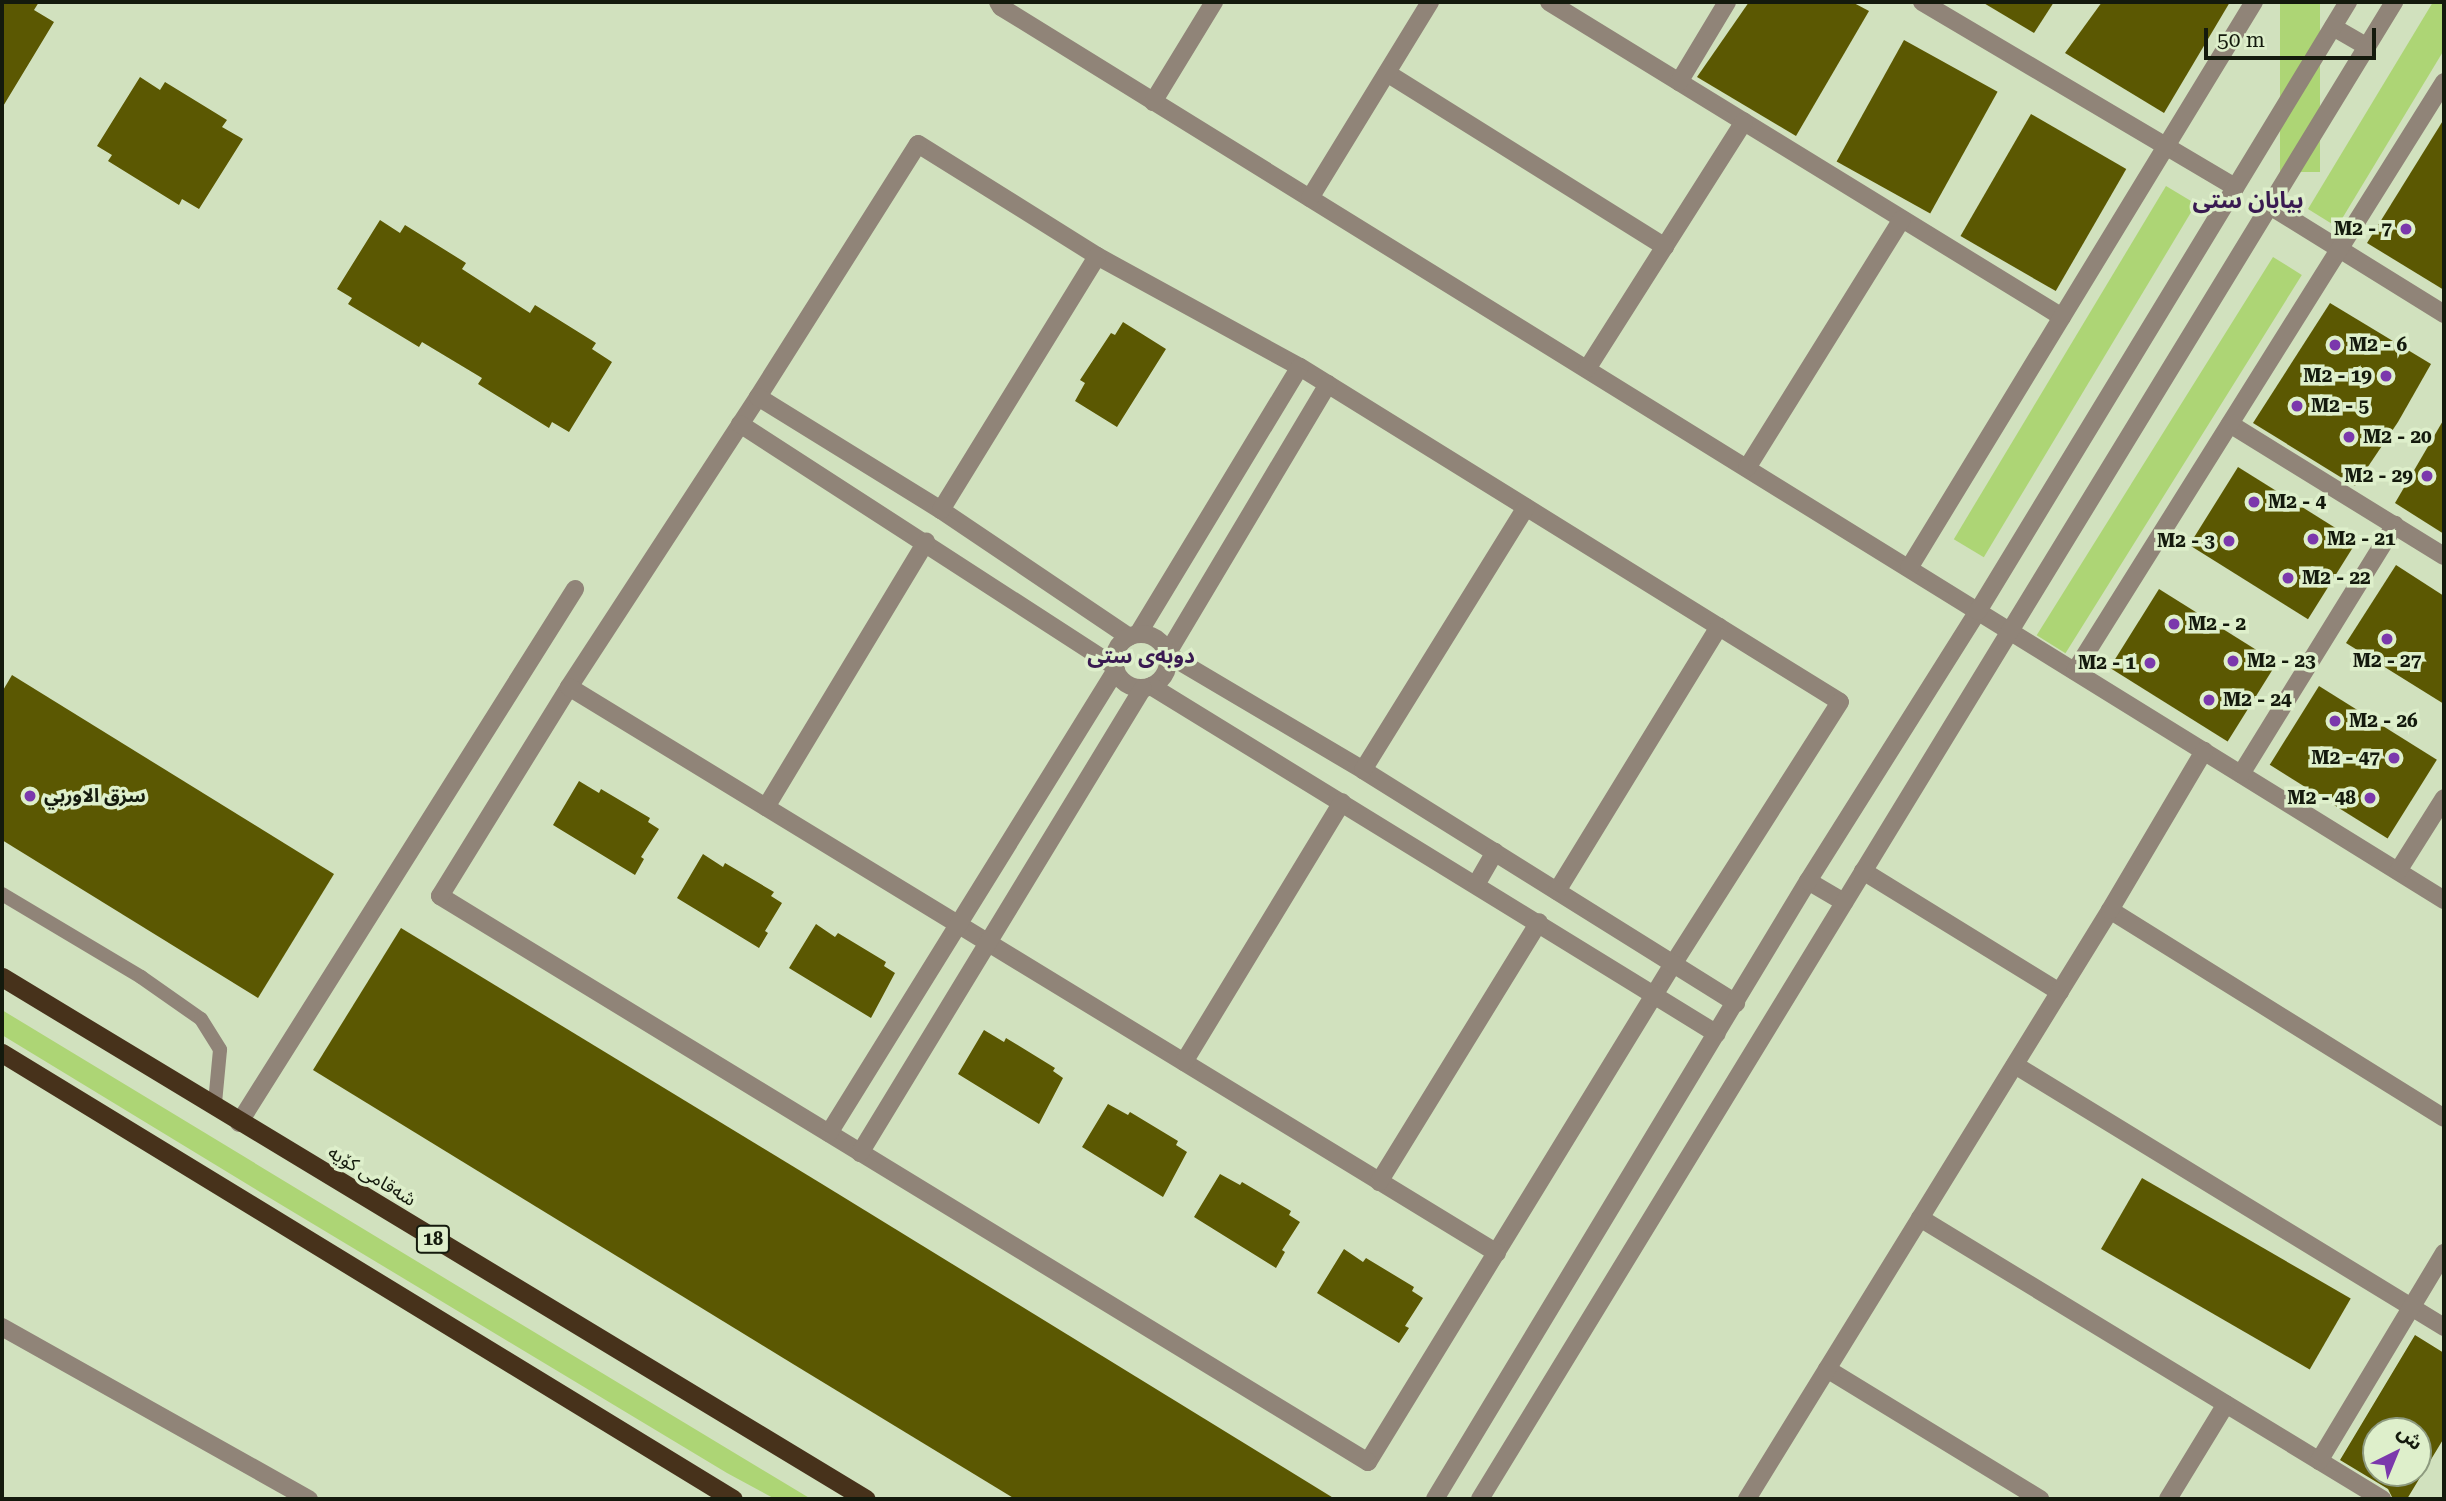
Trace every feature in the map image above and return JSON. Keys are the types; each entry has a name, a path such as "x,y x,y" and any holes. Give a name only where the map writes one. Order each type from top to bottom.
{"highway":[{"name":"شەقامی کۆیە","path":"2,977 215,1103 239,1123 866,1499"},
{"path":"2,1053 733,1499"}],"street":[{"path":"998,2 1001,7 1153,102 2444,900"},
{"path":"1153,102 1214,2"},
{"path":"1310,198 1430,2"},
{"path":"1549,2 2062,317"},
{"path":"1679,82 1727,2"},
{"path":"1922,2 2235,187"},
{"path":"1909,568 2254,2"},
{"path":"1435,1499 1808,881 1978,611 2348,2"},
{"path":"1480,1499 2394,2"},
{"path":"2333,27 2367,47"},
{"path":"1387,73 1665,247"},
{"path":"2075,671 2444,83"},
{"path":"1587,369 1744,122"},
{"path":"918,144 1097,256 1300,367 1840,702 1673,964 1367,1462 440,896 569,687 758,397 918,144"},
{"path":"2270,206 2444,314"},
{"path":"1747,468 1902,219"},
{"path":"941,510 1097,256"},
{"path":"829,1133 1115,668 1118,646 1134,635 1300,367"},
{"path":"860,1153 987,942 1147,687 1167,669 1167,654 1328,384"},
{"path":"758,397 941,510 1134,635 1153,637 1167,654 1363,770 1736,1003"},
{"path":"2230,424 2444,556"},
{"path":"740,425 926,542 1115,668 1126,683 1147,687 1342,802 1477,883 1717,1034"},
{"path":"1363,770 1525,507"},
{"path":"2241,774 2395,525"},
{"path":"766,807 926,542"},
{"path":"239,1123 576,589"},
{"path":"1557,891 1719,627"},
{"path":"569,687 1497,1253"},
{"path":"1747,1499 2110,911 2204,751"},
{"path":"2398,871 2444,798"},
{"path":"1184,1062 1342,802"},
{"path":"1477,883 1495,852"},
{"path":"1863,871 2060,992"},
{"path":"1808,881 1844,902"},
{"path":"2110,911 2444,1118"},
{"path":"1379,1182 1539,922"},
{"path":"2015,1065 2444,1327"},
{"path":"1920,1218 2382,1499"},
{"path":"2319,1461 2444,1252"},
{"path":"2,1327 309,1499"},
{"path":"1827,1369 2040,1499"},
{"path":"2168,1499 2226,1404"}],"lane":[{"path":"2,894 141,976 201,1019 220,1050 215,1103"}],"green space":[{"path":"2280,2 2320,2 2320,172 2280,172"},
{"path":"2433,2 2444,2 2444,50 2337,227 2308,209"},
{"path":"2166,186 2196,204 1984,557 1954,539"},
{"path":"2273,257 2302,275 2065,653 2037,635"},
{"path":"2,1010 811,1499 775,1499 727,1473 260,1192 2,1035"}],"building":[{"path":"2,2 39,2 34,10 54,22 2,108"},
{"path":"1749,2 1852,2 1869,11 1796,136 1697,77"},
{"path":"1982,2 2054,2 2034,33"},
{"path":"2102,2 2230,2 2164,113 2065,53"},
{"path":"1904,40 1998,92 1930,213 1837,162"},
{"path":"140,77 160,90 165,82 227,120 222,127 243,139 199,209 182,199 179,205 108,161 112,155 97,146"},
{"path":"2031,114 2126,169 2056,291 1960,236"},
{"path":"2444,119 2444,290 2367,243"},
{"path":"380,220 400,233 405,225 466,263 462,269 530,313 535,305 596,343 592,349 612,362 569,432 552,422 549,428 478,384 482,378 422,342 419,347 348,304 352,298 337,289"},
{"path":"2330,303 2431,364 2398,422 2355,486 2253,423"},
{"path":"1123,322 1166,349 1117,427 1075,401 1085,383 1080,380 1111,333 1115,335"},
{"name":"M2 - 29","path":"2444,419 2444,534 2395,503"},
{"path":"2238,467 2357,541 2308,619 2189,545"},
{"path":"2396,565 2444,596 2444,704 2346,643"},
{"path":"2159,589 2277,663 2228,742 2110,668"},
{"path":"12,675 334,874 258,998 2,840 2,692"},
{"path":"2319,686 2437,760 2388,839 2270,765"},
{"path":"579,781 599,793 601,789 650,818 648,822 659,829 641,857 644,859 635,875 553,825"},
{"path":"703,854 723,867 725,863 774,892 771,896 782,903 765,931 768,933 759,948 677,898"},
{"path":"816,924 835,937 838,933 886,962 884,966 895,973 871,1018 789,968"},
{"path":"401,928 1335,1499 1015,1499 793,1364 313,1070"},
{"path":"984,1030 1004,1042 1006,1038 1055,1068 1053,1071 1063,1078 1039,1124 958,1074"},
{"path":"1108,1104 1128,1115 1130,1112 1178,1141 1176,1145 1187,1152 1163,1197 1082,1147"},
{"path":"1220,1174 1240,1185 1242,1182 1291,1211 1289,1215 1300,1222 1282,1250 1285,1252 1276,1268 1194,1217"},
{"path":"2142,1178 2351,1298 2310,1370 2101,1249"},
{"path":"1344,1249 1363,1262 1366,1258 1414,1287 1412,1291 1423,1298 1405,1326 1409,1328 1399,1343 1317,1293"},
{"path":"2415,1335 2444,1353 2444,1438 2432,1458 2432,1417 2366,1417"},
{"path":"2362,1423 2362,1473 2340,1460"},
{"path":"2385,1487 2414,1487 2407,1499 2393,1499"}],"place":[{"name":"M2 - 7","path":"2406,229"},
{"name":"M2 - 6","path":"2335,345"},
{"name":"M2 - 19","path":"2386,376"},
{"name":"M2 - 5","path":"2297,406"},
{"name":"M2 - 20","path":"2349,437"},
{"name":"M2 - 29","path":"2427,476"},
{"name":"M2 - 4","path":"2254,502"},
{"name":"M2 - 21","path":"2313,539"},
{"name":"M2 - 3","path":"2229,541"},
{"name":"M2 - 22","path":"2288,578"},
{"name":"M2 - 2","path":"2174,624"},
{"name":"M2 - 27","path":"2387,639"},
{"name":"M2 - 23","path":"2233,661"},
{"name":"M2 - 1","path":"2150,663"},
{"name":"M2 - 24","path":"2209,700"},
{"name":"M2 - 26","path":"2335,721"},
{"name":"M2 - 47","path":"2394,758"},
{"name":"سزق الاوربي","path":"30,796"},
{"name":"M2 - 48","path":"2370,798"}],"district":[{"name":"بیابان ستی","path":"2248,201"},
{"name":"دوبه‌ی ستی","path":"1141,656"}]}
